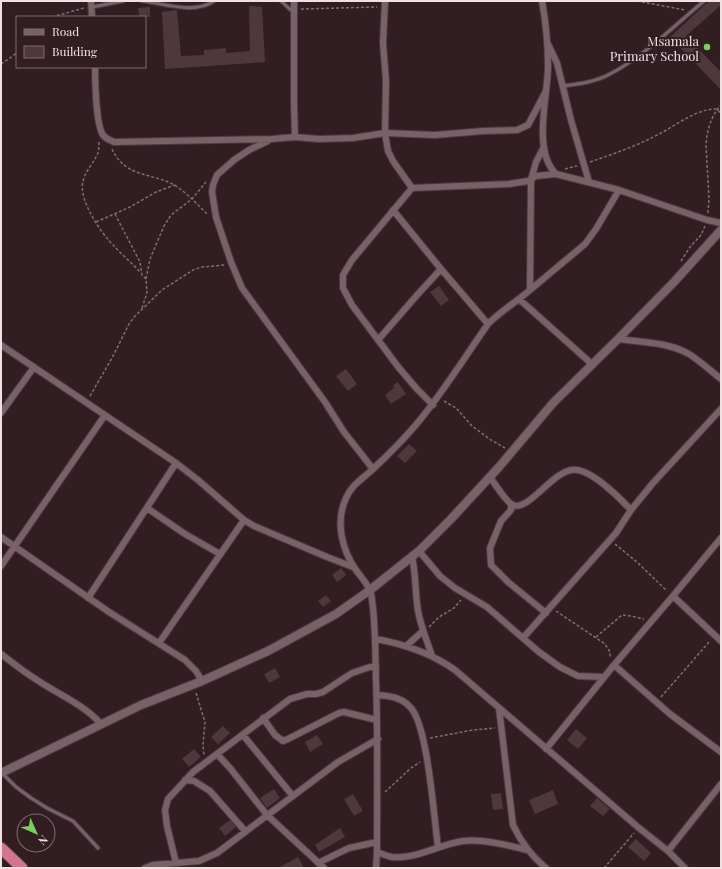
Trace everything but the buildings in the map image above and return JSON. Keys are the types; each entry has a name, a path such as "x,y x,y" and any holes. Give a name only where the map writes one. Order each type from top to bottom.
{"highway":[{"path":"2,852 22,868"}],"street":[{"path":"294,1 295,137"},
{"path":"542,1 548,43 544,147 547,162 554,173"},
{"path":"92,4 92,16"},
{"path":"385,4 383,43 386,81 385,133 388,151 393,161 412,188"},
{"path":"548,43 557,63 589,182"},
{"path":"95,68 100,130 108,140 114,142 272,139 295,137 319,139 385,133 435,135 516,130 528,125 546,91"},
{"path":"272,139 244,153 217,175 212,192 219,226 242,288 325,402 347,437 373,469"},
{"path":"530,290 531,180 536,162 544,147"},
{"path":"433,405 407,378 378,340 352,305 344,288 343,275 352,260 412,188 509,184 531,180 536,176 554,173 619,190 707,220 721,223"},
{"path":"376,868 378,739 376,639 370,590 347,556 343,544 341,530 345,499 352,487 373,469 433,405 488,324 585,244 596,229 619,190"},
{"path":"393,210 488,324"},
{"path":"1,773 141,704 198,683 268,651 336,614 370,590 416,554 451,519 512,452 553,403 674,282 721,230"},
{"path":"378,340 441,269"},
{"path":"519,299 593,364"},
{"path":"618,339 676,348 689,354 721,379"},
{"path":"1,345 176,463 244,520 254,526 327,557 353,566"},
{"path":"1,413 34,367"},
{"path":"523,638 610,540 631,510 654,483 721,409"},
{"path":"1,566 105,415"},
{"path":"88,598 176,463"},
{"path":"490,476 511,504 517,506 529,502 551,480 562,474 572,470 583,471 618,495 631,510"},
{"path":"511,504 511,510 501,521 490,548 491,565 508,582 548,611"},
{"path":"147,508 185,534 220,554"},
{"path":"159,643 244,520"},
{"path":"1,537 88,598 185,660 196,671 198,683"},
{"path":"546,749 612,666 721,538"},
{"path":"416,554 455,588 487,607 544,656 570,673 578,676 603,677"},
{"path":"416,554 418,610 423,632 432,656"},
{"path":"673,596 721,641"},
{"path":"406,646 423,632"},
{"path":"376,639 406,646 432,656 455,670 546,749 668,851 685,868"},
{"path":"1,654 33,678 79,705 93,715 101,724"},
{"path":"176,863 166,826 165,810 168,799 185,780 204,763 218,754 290,698 323,692 352,673 376,665"},
{"path":"612,666 721,752"},
{"path":"377,695 392,696 401,699 412,708 418,719 427,758 438,847"},
{"path":"499,708 513,825 527,850 546,868"},
{"path":"263,718 275,735 283,741 288,740 338,713 344,712 377,720"},
{"path":"243,735 292,795"},
{"path":"145,868 199,861 209,857 338,762 378,739"},
{"path":"218,754 267,815 324,868"},
{"path":"185,780 194,781 210,791 245,831"},
{"path":"668,851 721,784"},
{"path":"377,852 390,857 403,857 464,841 482,841 527,850"},
{"path":"318,862 350,848 377,842"}],"lane":[{"path":"92,4 123,1"},
{"path":"142,1 170,6 197,7 207,6 214,1"},
{"path":"281,1 295,11"},
{"path":"562,86 588,82 609,74 623,66 650,46 704,1"},
{"path":"1,773 16,787 46,808 74,821 98,848"}],"path":[{"path":"637,1 692,11"},
{"path":"55,16 92,4"},
{"path":"295,11 385,4"},
{"path":"1,64 16,53"},
{"path":"681,261 690,247 704,231 707,220 709,198 706,145 708,129 717,109 721,105"},
{"path":"554,173 584,164 658,135 691,116 711,109 717,109"},
{"path":"717,109 721,114"},
{"path":"100,130 99,151 97,157 82,182 82,190 85,201 96,222 113,245 146,279"},
{"path":"108,140 114,154 123,165 145,176 175,186 192,199 219,226"},
{"path":"142,310 147,293 146,279 154,247 164,226 171,215 192,199 207,181 217,175"},
{"path":"96,222 115,214 156,192 175,186"},
{"path":"115,214 140,262 140,272"},
{"path":"86,403 130,324 162,290 193,270 207,267 233,265"},
{"path":"438,397 452,405 469,423 483,434 512,452"},
{"path":"610,540 638,563 673,596"},
{"path":"423,632 439,617 454,608 466,594"},
{"path":"548,611 563,615 605,644 610,652 612,666"},
{"path":"596,637 622,615 651,620"},
{"path":"656,702 715,635"},
{"path":"198,683 205,722 203,745 204,763"},
{"path":"422,739 474,730 501,728"},
{"path":"377,800 411,768 427,758"},
{"path":"604,868 639,828"}],"place":[{"name":"Msamala Primary School","path":"707,47"}]}
